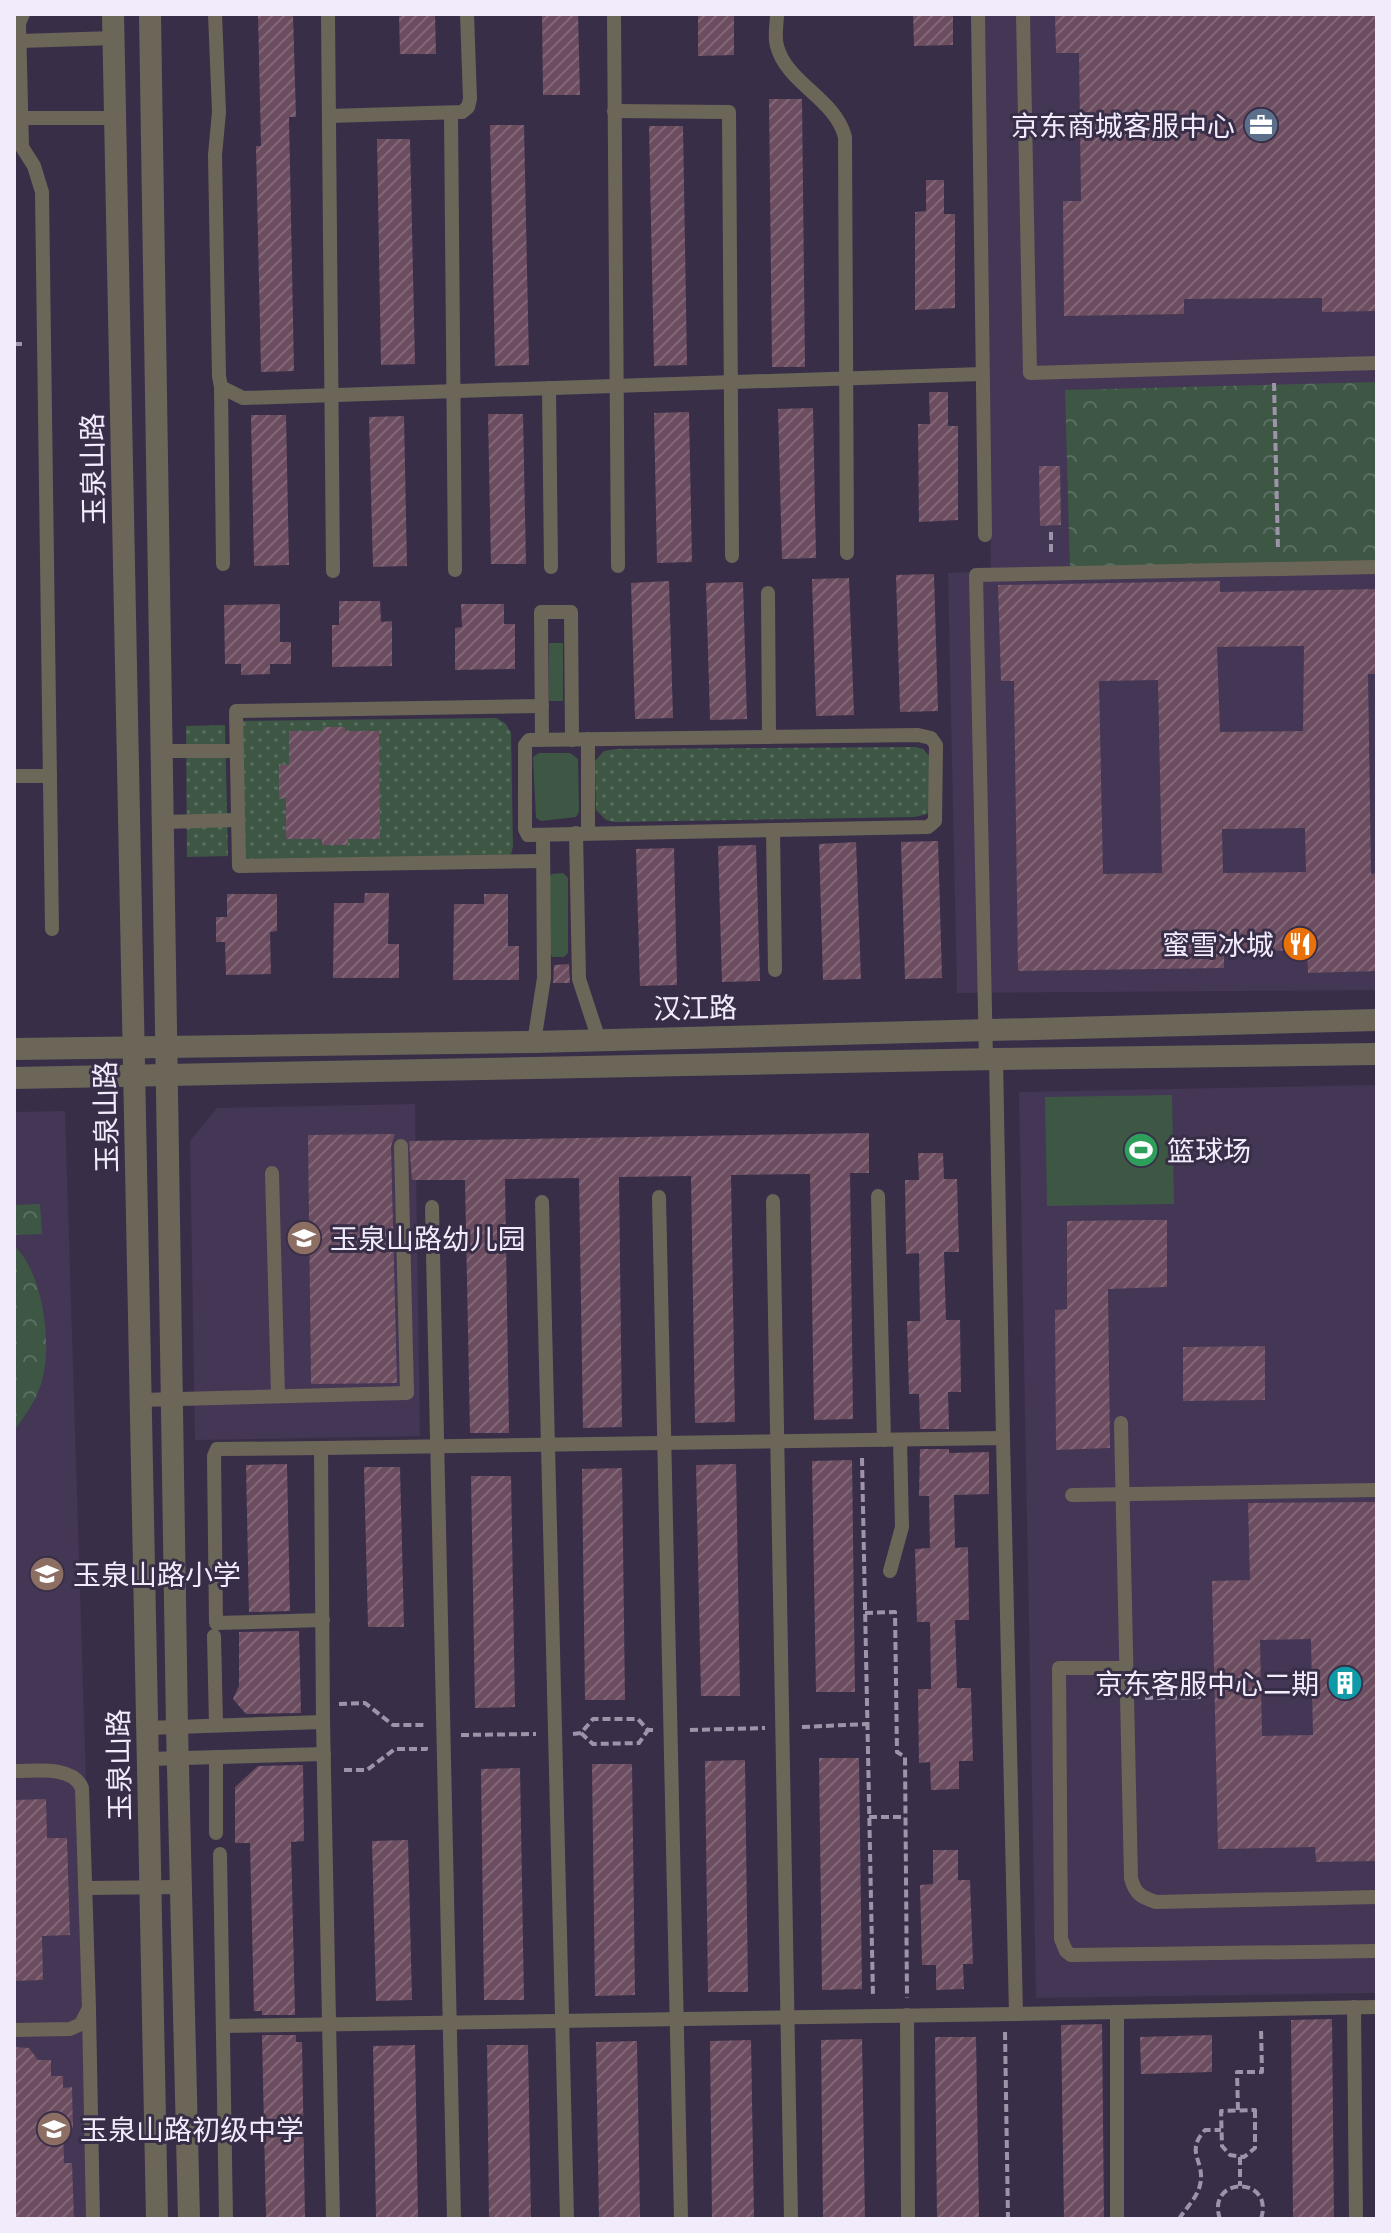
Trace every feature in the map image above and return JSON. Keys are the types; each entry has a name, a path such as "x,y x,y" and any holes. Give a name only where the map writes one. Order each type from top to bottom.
{"street":[{"name":"玉泉山路","path":"113,14 157,2219"},
{"path":"150,14 177,1727 189,2219"},
{"name":"汉江路","path":"14,1049 534,1042 1377,1020"},
{"name":"汉江路","path":"14,1078 1377,1054"}],"lane":[{"path":"23,14 19,23 22,147 34,166 42,192 52,929"},
{"path":"215,14 219,112 215,171 223,564"},
{"path":"328,14 333,571"},
{"path":"329,116 462,112 470,99 467,14"},
{"path":"614,14 618,566"},
{"path":"777,14 776,44 785,64 842,124 845,137 847,553"},
{"path":"978,14 985,535"},
{"path":"1023,14 1030,373 1377,363"},
{"path":"20,41 114,38"},
{"path":"614,111 729,112 732,556"},
{"path":"451,114 455,570"},
{"path":"21,118 116,118"},
{"path":"221,387 243,398 982,374"},
{"path":"549,388 551,567"},
{"path":"1010,2014 1003,1438 991,1059 986,1030 976,575 1377,567"},
{"path":"768,593 769,737"},
{"path":"542,740 541,612 571,612 572,740"},
{"path":"542,706 236,711 239,866 543,861"},
{"path":"918,735 931,738 936,745 935,821 928,827 543,835 528,835 525,829 525,745 529,740 769,737 918,735"},
{"path":"588,739 582,833 579,979 599,1040"},
{"path":"162,751 237,751"},
{"path":"14,776 50,776"},
{"path":"163,822 238,820"},
{"path":"773,830 775,970"},
{"path":"534,1042 544,978 543,835"},
{"path":"140,1400 407,1393 401,1146"},
{"path":"272,1173 278,1396"},
{"path":"878,1196 884,1440"},
{"path":"659,1197 681,2219"},
{"path":"773,1201 791,2219"},
{"path":"542,1202 567,2219"},
{"path":"432,1207 454,2219"},
{"path":"1121,1423 1131,1878 1134,1889 1141,1897 1156,1902 1377,1897"},
{"path":"323,1620 216,1623 214,1456 217,1449 1003,1438"},
{"path":"890,1571 902,1527 900,1440"},
{"path":"321,1448 333,2219"},
{"path":"1072,1495 1377,1490"},
{"path":"214,1636 216,1725"},
{"path":"1126,1668 1059,1668 1061,1939 1066,1951 1071,1955 1377,1951"},
{"path":"147,1728 323,1722"},
{"path":"148,1759 324,1754"},
{"path":"216,1757 216,1833"},
{"path":"14,1771 55,1772 79,1782 82,1788 93,2219"},
{"path":"220,1854 226,2219"},
{"path":"85,1888 181,1887"},
{"path":"1354,2007 1356,2219"},
{"path":"223,2026 1377,2007"},
{"path":"14,2030 70,2029 81,2024 89,2008"},
{"path":"1117,2012 1117,2219"},
{"path":"907,2015 908,2219"}],"path":[{"path":"1274,366 1279,569"},
{"path":"861,1440 873,2016"},
{"path":"865,1613 895,1612 897,1752 905,1757 907,2015"},
{"path":"1127,1698 1206,1697"},
{"path":"323,1705 365,1703 393,1725 425,1725 426,1737 426,1749 395,1749 367,1770 324,1771"},
{"path":"581,1733 593,1719 638,1719 648,1730 670,1731 867,1724"},
{"path":"444,1736 581,1733 593,1744 639,1743 648,1730"},
{"path":"869,1817 905,1817"},
{"path":"1238,2111 1237,2072 1262,2072 1261,2009"},
{"path":"1008,2219 1010,2014"},
{"path":"1255,2110 1256,2126 1255,2148 1251,2154 1240,2157 1225,2151 1221,2130 1221,2111 1238,2111 1255,2110"},
{"path":"1179,2219 1199,2189 1201,2174 1195,2150 1197,2139 1205,2130 1221,2130"},
{"path":"1240,2157 1240,2186"},
{"path":"1220,2219 1217,2206 1224,2193 1240,2186 1258,2194 1264,2208 1261,2219"}],"shaded area":[{"path":"984,14 1377,14 1377,990 957,993 948,573 991,571"},
{"path":"1377,1085 1377,1993 1036,1998 1019,1092"},
{"name":"玉泉山路幼儿园","path":"415,1104 420,1436 195,1440 190,1141 217,1108"},
{"name":"玉泉山路小学","path":"65,1111 94,2037 95,2219 14,2219 14,1112"}],"green space":[{"path":"1377,382 1377,564 1070,570 1065,390"},
{"path":"549,643 563,643 563,701 549,701"},
{"path":"496,718 506,724 511,733 511,854 244,861 241,721"},
{"path":"225,725 228,856 187,857 186,726"},
{"path":"923,749 931,758 930,808 927,814 915,817 615,822 606,820 596,810 595,761 604,751"},
{"path":"539,753 570,753 578,759 579,812 576,817 541,821 536,818 533,757"},
{"path":"563,873 568,878 568,953 564,957 553,957 549,953 548,877"},
{"path":"1172,1095 1174,1204 1047,1206 1045,1097"},
{"path":"40,1204 42,1234 14,1235 14,1205"},
{"path":"14,1246 24,1257 38,1288 46,1344 43,1376 38,1391 14,1431"}],"building":[{"path":"258,14 293,14 296,117 289,117 294,371 261,372 256,146 261,146"},
{"path":"399,14 435,14 436,54 400,54"},
{"path":"542,14 578,14 580,95 543,95"},
{"path":"698,14 734,14 734,55 698,56"},
{"path":"913,14 953,14 953,45 914,46"},
{"path":"1055,14 1377,14 1377,311 1322,312 1322,298 1184,299 1184,314 1064,316 1063,201 1081,201 1079,53 1056,53"},
{"path":"769,99 802,99 805,367 772,367"},
{"path":"490,125 524,125 529,365 495,366"},
{"path":"649,126 683,126 687,365 654,366"},
{"path":"377,139 410,139 415,364 381,365"},
{"path":"926,180 944,180 944,214 955,214 955,308 915,310 915,212 926,211"},
{"path":"929,392 948,392 948,426 958,426 958,520 919,522 918,424 930,424"},
{"path":"813,408 816,558 782,559 778,409"},
{"path":"689,412 692,562 657,563 654,413"},
{"path":"488,414 523,414 526,564 491,564"},
{"path":"251,415 286,415 289,565 254,566"},
{"path":"404,416 407,566 373,567 369,417"},
{"path":"1039,466 1060,466 1061,525 1040,526"},
{"path":"934,574 938,711 900,712 896,575"},
{"path":"849,578 854,715 816,716 812,579"},
{"path":"669,581 673,718 635,719 631,583"},
{"path":"1220,581 1220,592 1377,589 1377,674 1368,674 1371,874 1377,873 1377,971 1308,973 1307,950 1224,952 1224,968 1018,971 1014,681 1001,681 998,585","holes":["1304,646 1303,731 1220,732 1217,647","1158,680 1162,873 1103,874 1099,681","1305,828 1306,872 1223,873 1222,829"]},
{"path":"743,582 747,719 710,720 706,583"},
{"path":"339,601 380,601 381,622 392,621 392,666 332,667 332,625 339,625"},
{"path":"280,604 280,642 291,642 291,664 270,664 270,674 241,675 241,664 225,664 224,605"},
{"path":"461,604 504,604 504,624 515,624 515,669 455,670 455,628 462,627"},
{"path":"323,727 345,727 345,731 379,731 380,839 348,839 348,845 322,845 322,839 286,839 286,798 279,799 279,764 289,765 289,731 323,731"},
{"path":"938,841 942,978 905,979 901,842"},
{"path":"856,842 861,979 823,980 819,844"},
{"path":"756,845 760,981 722,982 718,846"},
{"path":"674,848 677,985 640,986 636,849"},
{"path":"365,893 389,893 388,944 399,944 399,978 333,978 334,903 364,903"},
{"path":"227,894 277,894 277,931 270,932 271,974 226,975 225,942 216,942 216,917 227,917"},
{"path":"484,894 508,894 508,946 519,946 519,980 453,980 454,904 484,904"},
{"path":"569,964 570,983 553,983 554,965"},
{"path":"869,1133 869,1173 850,1173 853,1419 814,1420 810,1174 731,1175 735,1422 695,1423 691,1176 619,1177 622,1427 583,1428 579,1178 505,1179 509,1433 470,1433 465,1180 412,1180 409,1141"},
{"path":"395,1134 391,1146 397,1383 311,1384 308,1135"},
{"path":"918,1153 943,1153 944,1179 957,1179 959,1252 944,1252 946,1320 960,1320 961,1392 948,1392 949,1429 920,1429 919,1394 909,1394 907,1321 920,1321 919,1253 906,1254 905,1180 919,1180"},
{"path":"1167,1220 1167,1287 1108,1289 1110,1448 1056,1450 1055,1310 1067,1309 1067,1221"},
{"path":"1265,1346 1265,1400 1183,1401 1183,1347"},
{"path":"920,1449 949,1449 949,1453 989,1452 989,1494 954,1495 955,1548 968,1547 969,1620 955,1620 957,1688 971,1688 973,1761 959,1761 959,1789 931,1790 930,1762 919,1763 918,1689 931,1689 930,1622 917,1622 915,1549 930,1548 929,1496 919,1496"},
{"path":"852,1460 855,1692 816,1692 812,1461"},
{"path":"287,1464 290,1611 249,1612 246,1465"},
{"path":"736,1464 740,1696 701,1696 696,1465"},
{"path":"364,1467 400,1467 404,1627 368,1627"},
{"path":"622,1468 625,1700 585,1700 582,1469"},
{"path":"471,1476 511,1476 515,1707 475,1708"},
{"name":"京东客服中心二期","path":"1377,1502 1377,1861 1316,1862 1315,1847 1218,1849 1212,1581 1250,1580 1248,1503","holes":["1311,1639 1313,1735 1262,1736 1260,1640"]},
{"path":"299,1631 301,1713 246,1714 233,1699 239,1686 239,1632"},
{"path":"819,1758 859,1758 862,1989 822,1990"},
{"path":"745,1760 748,1992 708,1992 705,1761"},
{"path":"592,1764 632,1764 635,1995 595,1996"},
{"path":"303,1765 304,1841 291,1842 295,2015 262,2015 262,2011 254,2011 250,1843 235,1843 235,1787 258,1766"},
{"path":"520,1768 524,2000 484,2000 481,1769"},
{"path":"46,1799 47,1838 67,1838 70,1935 42,1936 43,1980 14,1981 14,1800"},
{"path":"408,1840 412,2000 376,2001 372,1841"},
{"path":"933,1850 958,1850 958,1880 970,1880 973,1964 963,1964 964,1989 936,1990 936,1965 922,1965 920,1885 933,1884"},
{"path":"1332,2019 1334,2219 1293,2219 1291,2020"},
{"path":"1102,2024 1104,2219 1064,2219 1061,2025"},
{"path":"262,2035 296,2035 296,2042 302,2042 305,2219 266,2219"},
{"path":"1212,2035 1212,2072 1141,2074 1140,2037"},
{"path":"935,2037 976,2037 979,2219 937,2219"},
{"path":"862,2039 865,2219 823,2219 821,2040"},
{"path":"751,2040 754,2219 712,2219 710,2041"},
{"path":"637,2041 640,2219 599,2219 596,2042"},
{"path":"415,2045 418,2219 376,2219 373,2046"},
{"path":"487,2045 528,2045 531,2219 489,2219"},
{"name":"玉泉山路初级中学","path":"14,2047 29,2048 38,2060 51,2060 51,2076 63,2076 63,2088 72,2087 73,2128 63,2128 64,2163 72,2163 74,2219 14,2219"}],"place":[{"name":"京东商城客服中心","path":"1261,125"},
{"name":"蜜雪冰城","path":"1300,944"},
{"name":"篮球场","path":"1141,1150"},
{"name":"玉泉山路幼儿园","path":"304,1238"},
{"name":"玉泉山路小学","path":"47,1574"},
{"name":"京东客服中心二期","path":"1345,1683"},
{"name":"玉泉山路初级中学","path":"54,2129"}]}
